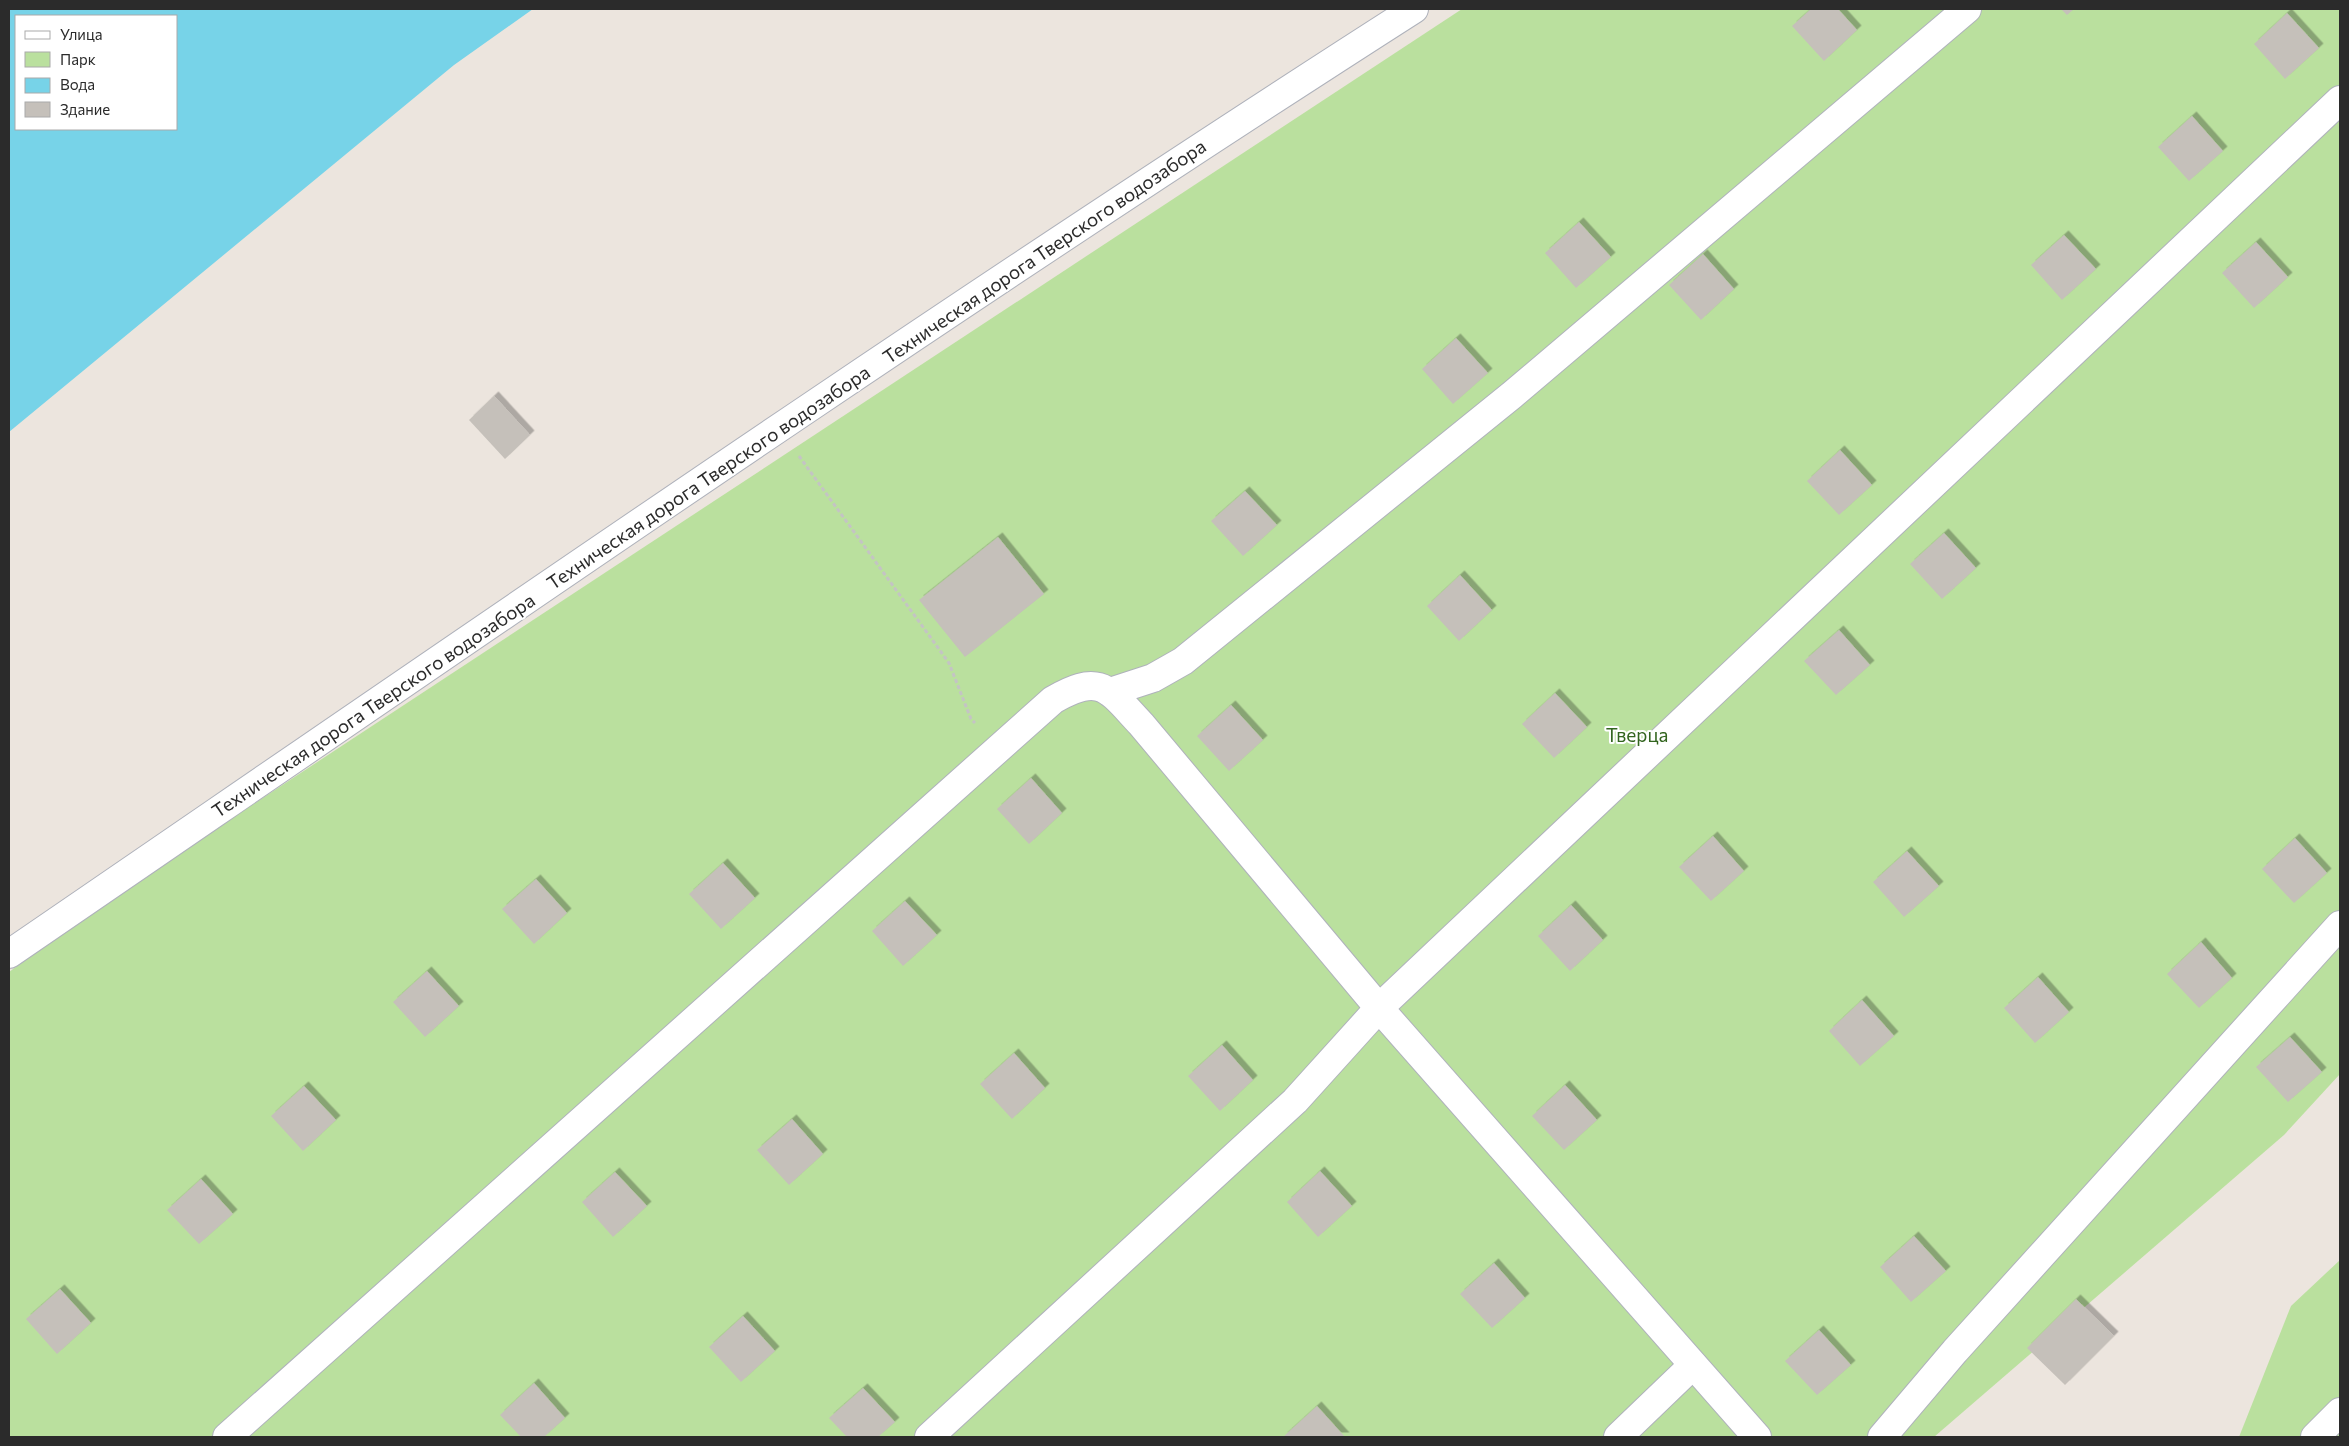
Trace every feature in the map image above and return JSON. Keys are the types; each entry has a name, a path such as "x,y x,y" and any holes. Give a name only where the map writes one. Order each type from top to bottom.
{"street":[{"name":"Техническая дорога Тверского водозабора","path":"9,954 774,432 1174,163 1414,9"},
{"path":"1110,692 1153,678 1183,661 1512,395 1967,9"},
{"path":"929,1437 1295,1101 1379,1008 2340,100"},
{"path":"227,1437 1053,700 1074,687 1094,685 1110,692 1141,724 1379,1008 1757,1437"},
{"path":"1882,1437 1956,1350 2340,924"},
{"path":"1618,1437 1693,1365"},
{"path":"2315,1437 2340,1412"}],"path":[{"path":"774,432 803,460 949,663 972,719 1001,747"}],"green space":[{"name":"Тверца","path":"1462,9 2340,9 2340,1074 2284,1135 1934,1437 9,1437 9,972 106,901"},
{"path":"2340,1260 2340,1437 2239,1437 2291,1306"}],"water":[{"path":"9,9 533,9 454,65 9,432"}],"building":[{"path":"1811,9 1838,9 1857,30 1824,61 1792,26"},
{"path":"2061,9 2074,9 2067,15"},
{"path":"2287,13 2319,48 2285,79 2254,44"},
{"path":"2192,116 2223,151 2189,181 2158,147"},
{"path":"1579,222 1611,257 1576,288 1545,253"},
{"path":"2064,235 2096,269 2062,300 2031,265"},
{"path":"2256,242 2288,277 2254,308 2222,273"},
{"path":"1703,254 1734,289 1701,320 1669,285"},
{"path":"1456,338 1488,373 1453,404 1422,369"},
{"path":"494,396 530,435 505,459 469,420"},
{"path":"1840,450 1872,485 1839,515 1807,481"},
{"path":"1245,491 1277,525 1243,556 1211,521"},
{"path":"1944,533 1976,568 1942,599 1910,564"},
{"path":"998,537 1044,594 965,657 919,600"},
{"path":"1460,575 1492,610 1459,641 1427,606"},
{"path":"1839,630 1870,665 1836,695 1804,661"},
{"path":"1555,693 1587,727 1554,758 1522,724"},
{"path":"1231,705 1263,740 1229,771 1197,736"},
{"path":"1031,778 1062,813 1029,844 997,809"},
{"path":"1713,836 1744,871 1711,901 1679,867"},
{"path":"2295,838 2327,873 2294,903 2262,869"},
{"path":"1907,851 1939,886 1904,917 1873,882"},
{"path":"723,863 755,898 721,929 689,894"},
{"path":"536,879 567,913 534,944 502,909"},
{"path":"905,901 937,935 903,966 872,931"},
{"path":"1571,905 1603,940 1570,971 1538,936"},
{"path":"2201,942 2232,978 2199,1008 2167,974"},
{"path":"427,971 459,1006 425,1037 393,1002"},
{"path":"2038,977 2069,1012 2035,1043 2004,1008"},
{"path":"1862,1000 1894,1036 1860,1066 1829,1031"},
{"path":"2290,1037 2322,1072 2288,1102 2256,1067"},
{"path":"1222,1045 1253,1080 1220,1111 1188,1076"},
{"path":"1014,1053 1045,1088 1012,1119 980,1084"},
{"path":"1565,1085 1597,1120 1564,1150 1532,1116"},
{"path":"304,1086 336,1120 303,1151 271,1116"},
{"path":"792,1119 823,1154 789,1185 757,1150"},
{"path":"1320,1171 1352,1206 1318,1237 1287,1202"},
{"path":"615,1172 647,1206 613,1237 582,1202"},
{"path":"201,1179 233,1214 199,1244 167,1210"},
{"path":"1914,1236 1946,1271 1911,1302 1880,1267"},
{"path":"1494,1263 1525,1298 1492,1328 1460,1294"},
{"path":"60,1289 91,1323 57,1354 26,1319"},
{"path":"2076,1299 2114,1336 2065,1385 2027,1348"},
{"path":"743,1316 775,1351 741,1382 709,1347"},
{"path":"1819,1330 1851,1365 1817,1395 1785,1361"},
{"path":"534,1383 565,1418 544,1437 521,1437 500,1415"},
{"path":"863,1388 895,1422 878,1437 847,1437 829,1418"},
{"path":"1317,1406 1345,1437 1283,1437"}]}
